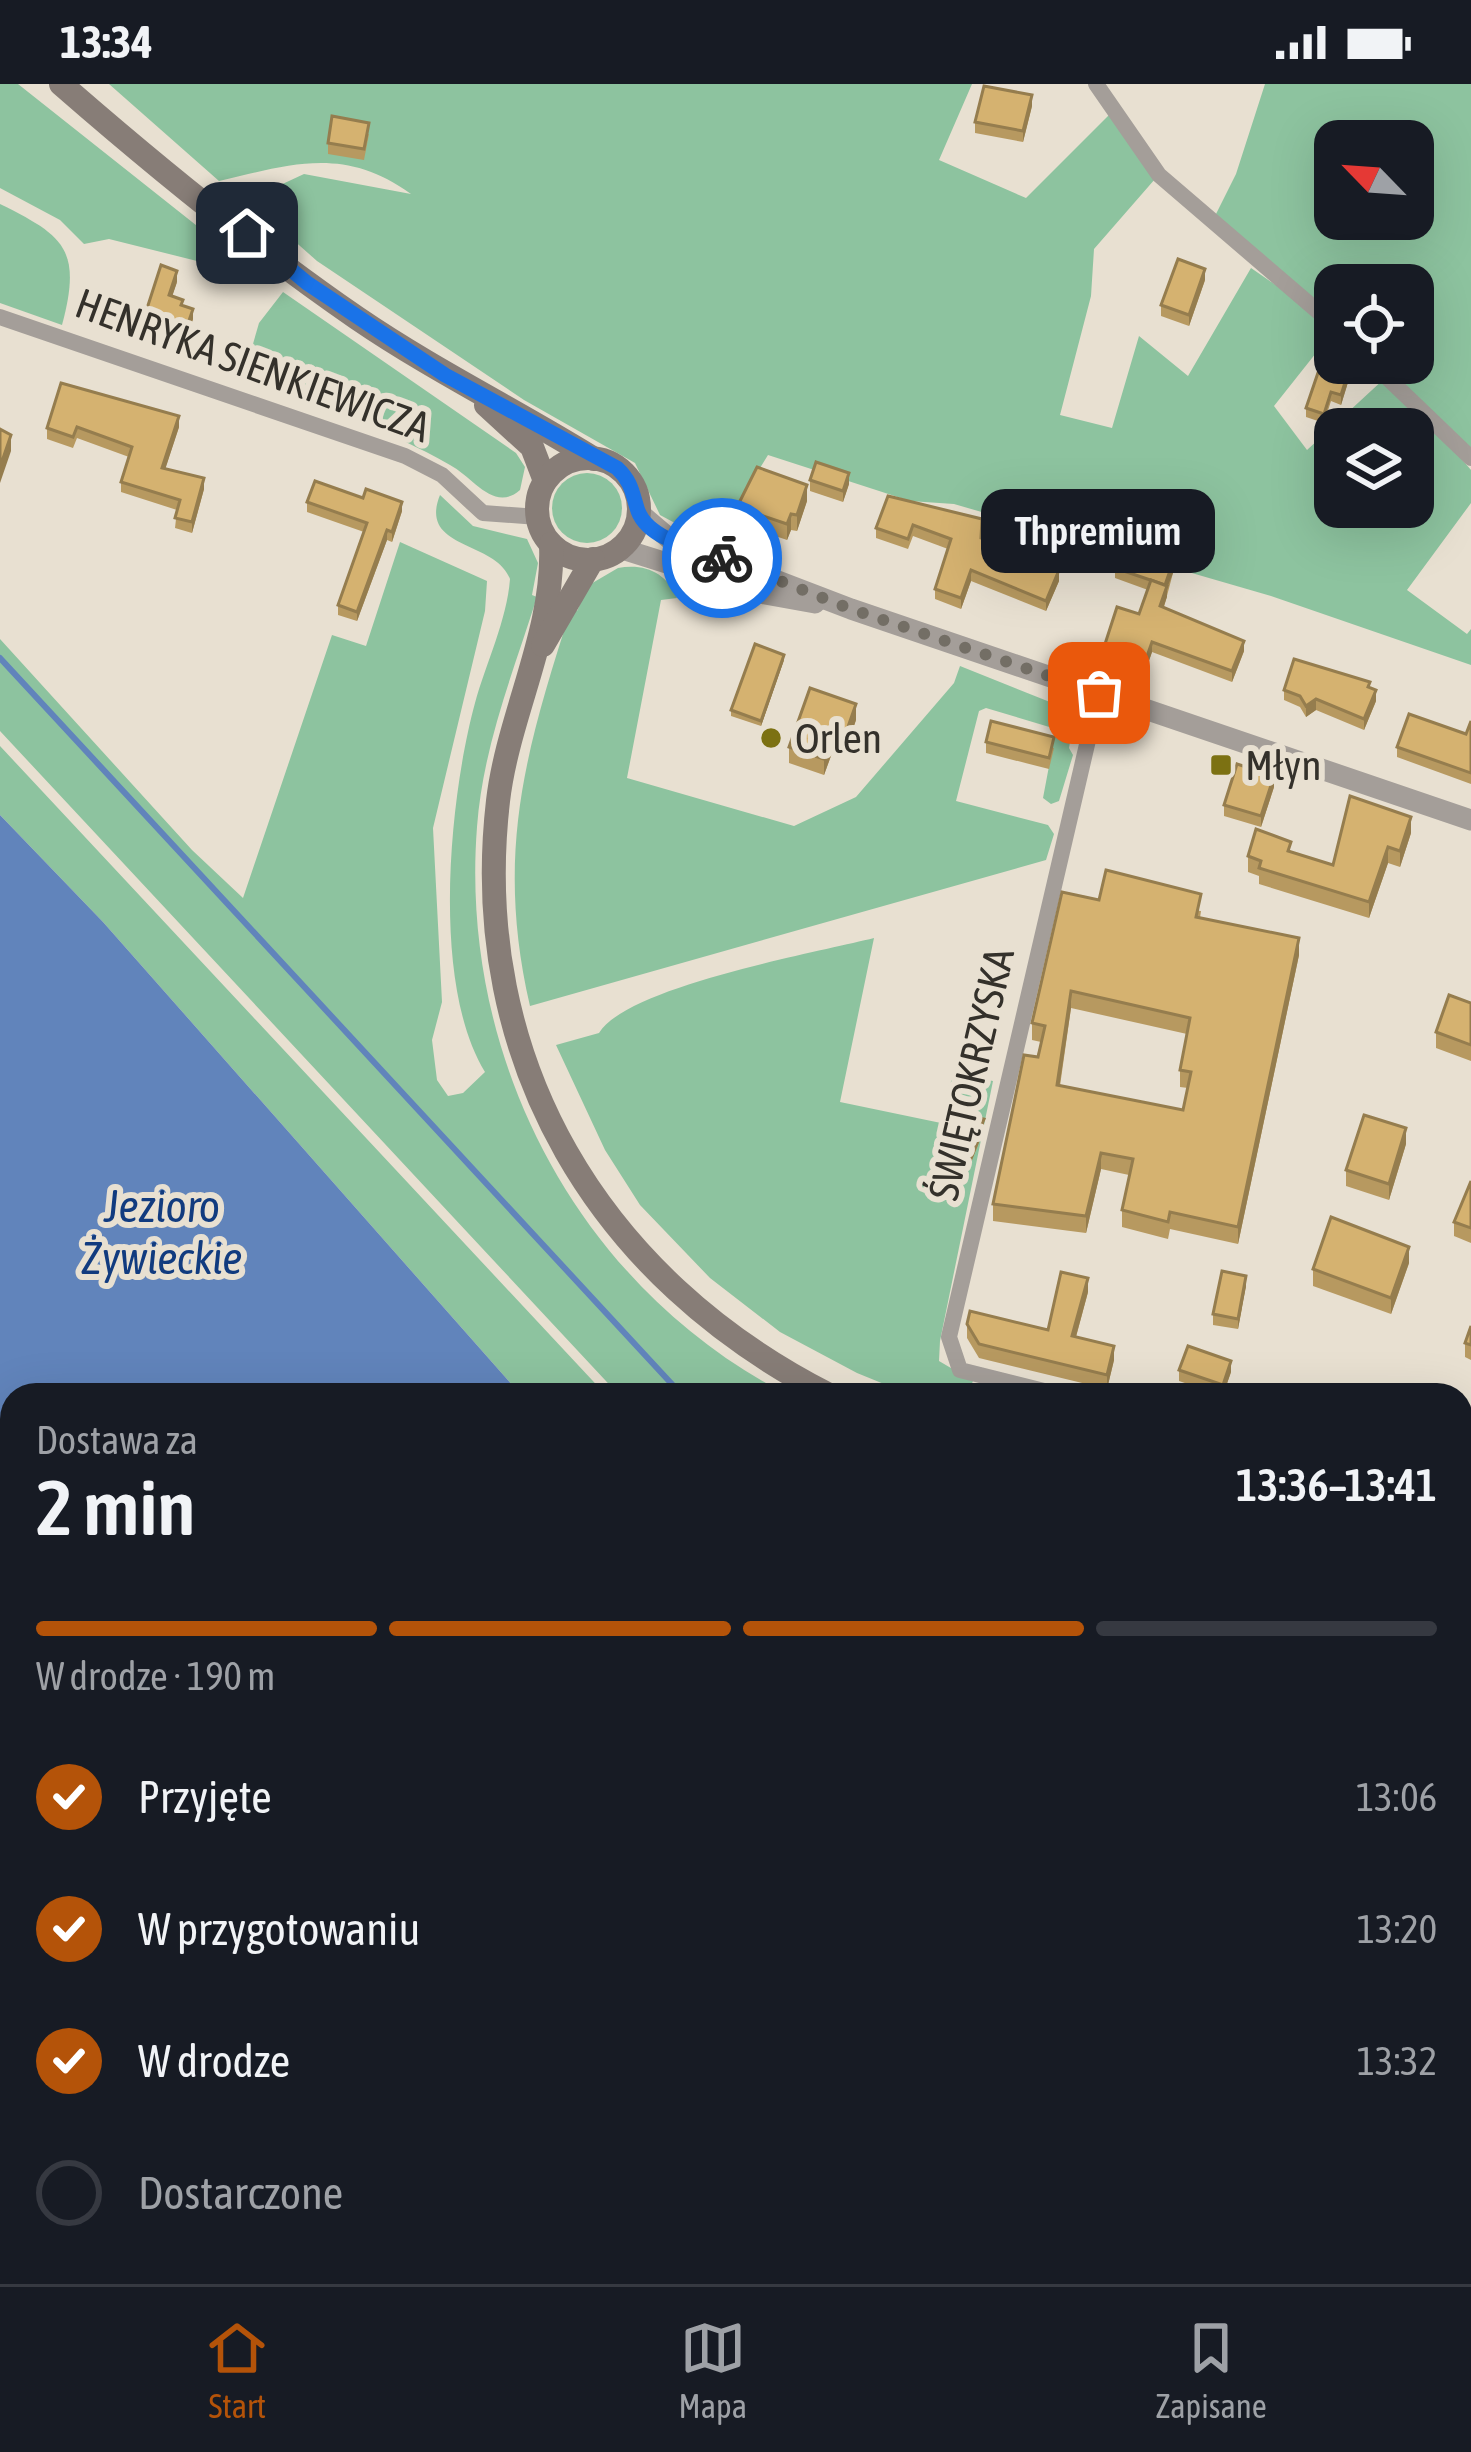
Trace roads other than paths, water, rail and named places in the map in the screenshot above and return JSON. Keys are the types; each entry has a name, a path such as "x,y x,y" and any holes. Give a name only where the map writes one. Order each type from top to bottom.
{"main road":[{"path":"62,84 307,283 476,394 520,413 593,459 617,468 629,480 638,512 619,548 593,560 570,556 551,544 538,517 545,481 532,447 476,394"},
{"path":"545,481 566,463 593,459"},
{"path":"551,544 535,660 503,769 493,869 502,975 536,1090 586,1188 655,1274 725,1334 809,1383"},
{"path":"535,660 593,560"}],"street":[{"path":"1096,84 1159,175 1314,308"},
{"name":"HENRYKA SIENKIEWICZA","path":"0,317 405,456 442,475 489,516 538,517"},
{"path":"1394,384 1471,458"},
{"path":"638,512 671,540 851,609 1471,820"},
{"path":"619,548 765,594 851,609"},
{"name":"ŚWIĘTOKRZYSKA","path":"1012,1383 960,1370 949,1337 1099,693"}],"water":[{"name":"Jezioro Żywieckie","path":"0,815 103,922 510,1383 0,1383"}],"waterway":[{"path":"0,658 671,1383"}],"place":[{"name":"Thpremium","path":"1099,693"},
{"name":"Orlen","path":"771,738"},
{"name":"Młyn","path":"1221,765"}]}
